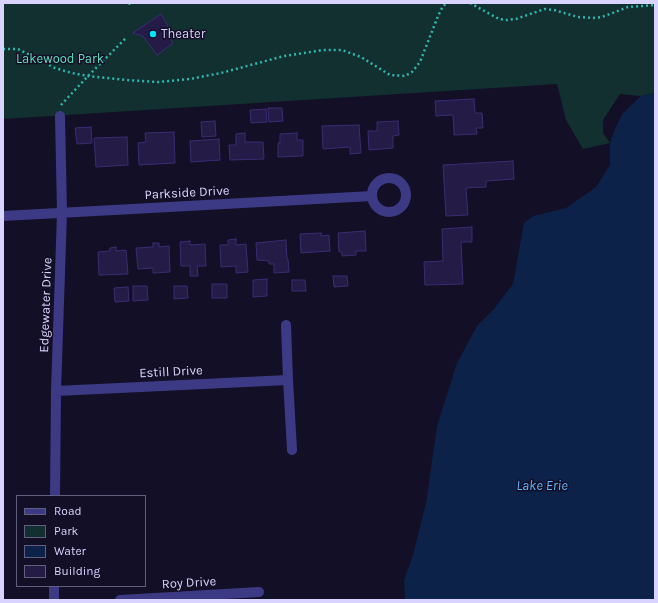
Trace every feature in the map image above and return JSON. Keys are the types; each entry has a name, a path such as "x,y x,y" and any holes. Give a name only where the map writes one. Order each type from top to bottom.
{"street":[{"name":"Edgewater Drive","path":"55,495 56,391 62,213 60,116"},
{"name":"Parkside Drive","path":"3,216 372,196"},
{"path":"286,325 292,450"},
{"name":"Estill Drive","path":"56,391 288,380"},
{"path":"54,587 54,600"},
{"name":"Roy Drive","path":"120,600 259,592"}],"path":[{"path":"3,48 18,49 55,68 88,76 158,82 221,73 284,56 323,50 342,50 361,57 390,75 404,76 412,72 420,62 442,6 446,3"},
{"path":"470,3 499,19 507,20 516,19 533,12 545,10 554,10 578,17 602,17 628,7 655,5"},
{"path":"60,116 60,106 126,38"}],"green space":[{"name":"Lakewood Park","path":"3,3 655,3 655,93 641,96 620,94 603,120 603,133 610,143 583,149 566,120 557,84 3,119"}],"water":[{"name":"Lake Erie","path":"655,93 655,600 405,600 404,580 413,555 426,503 437,426 457,363 477,326 493,310 513,284 524,223 533,216 566,208 596,187 610,165 610,143 623,113 641,96"}],"building":[{"name":"Theater","path":"161,14 170,30 165,32 173,43 157,55 143,36 133,33"},
{"path":"474,99 475,113 482,113 483,128 476,128 477,134 454,135 453,115 436,116 435,101"},
{"path":"268,108 282,108 283,121 269,122"},
{"path":"266,109 267,122 251,123 250,110"},
{"path":"215,121 216,136 202,137 201,122"},
{"path":"398,121 399,135 393,136 393,148 369,150 368,131 377,131 377,122"},
{"path":"359,125 361,153 350,154 350,147 323,149 322,126"},
{"path":"91,127 92,143 77,144 75,128"},
{"path":"174,132 175,163 139,165 138,143 146,142 145,133"},
{"path":"245,133 245,142 263,142 264,159 230,160 229,145 236,145 236,134"},
{"path":"297,133 297,140 303,140 303,156 278,157 278,143 280,143 280,134"},
{"path":"127,137 128,165 96,167 94,138"},
{"path":"219,139 220,160 191,162 190,141"},
{"path":"513,161 514,179 486,181 486,187 466,188 468,215 446,216 443,165"},
{"path":"472,227 472,242 461,242 463,284 425,285 424,262 443,261 442,229"},
{"path":"365,231 366,251 356,251 356,255 342,256 342,252 339,252 338,233"},
{"path":"321,233 321,236 329,235 330,251 301,253 300,234"},
{"path":"236,239 236,245 246,244 248,272 236,273 236,266 221,267 220,245 228,245 228,240"},
{"path":"286,240 289,272 274,273 274,264 269,264 269,261 257,260 256,243"},
{"path":"190,241 190,245 205,244 206,266 197,266 198,276 190,276 190,266 181,266 180,242"},
{"path":"153,243 159,243 159,247 169,246 170,272 153,273 153,268 138,269 136,248 153,247"},
{"path":"116,247 116,251 126,250 128,274 99,275 98,252 110,251 110,248"},
{"path":"333,276 347,276 348,286 334,287"},
{"path":"267,279 267,296 253,297 253,280"},
{"path":"292,280 305,280 306,291 292,291"},
{"path":"212,284 227,284 227,298 212,298"},
{"path":"133,286 147,286 148,300 133,301"},
{"path":"174,286 187,286 188,298 174,299"},
{"path":"128,287 129,301 115,302 114,288"}],"place":[{"name":"Theater","path":"153,34"}]}
